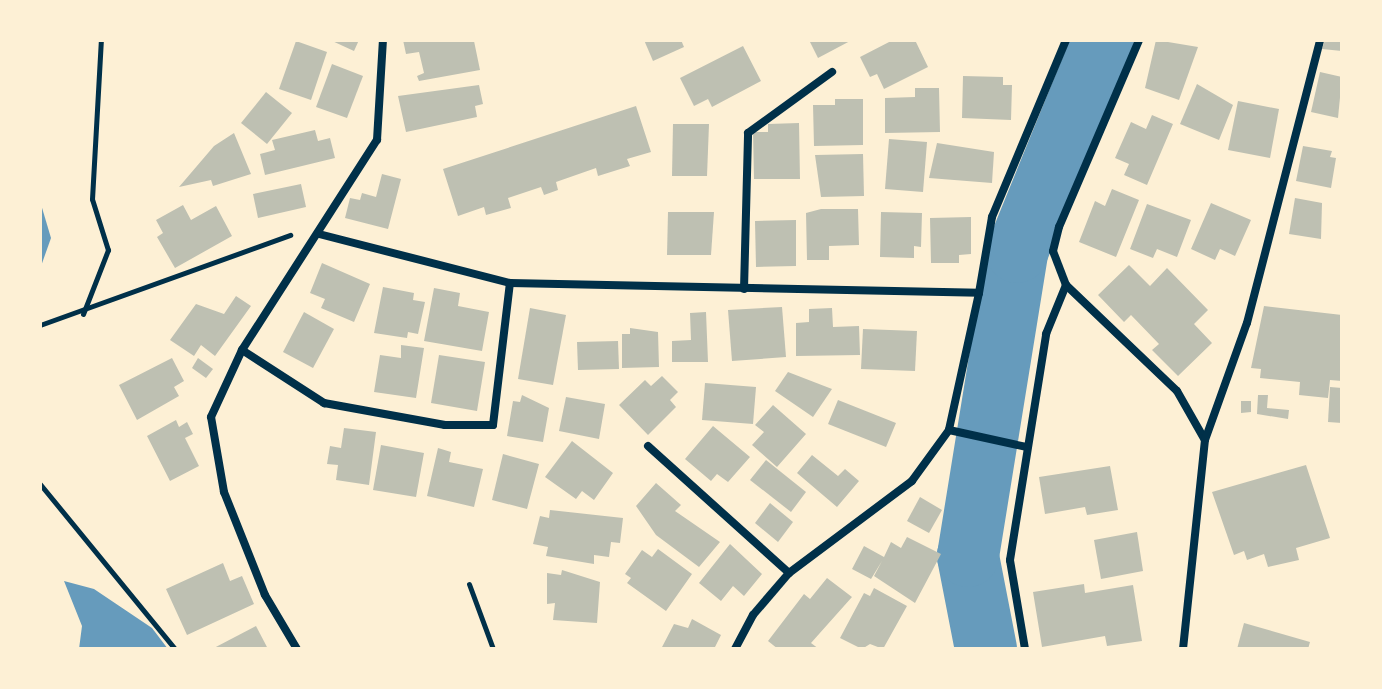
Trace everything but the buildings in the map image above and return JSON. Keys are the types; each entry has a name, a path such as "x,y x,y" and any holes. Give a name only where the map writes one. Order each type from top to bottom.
{"street":[{"path":"297,649 265,595 224,492 211,417 242,350 377,140 383,40"},
{"path":"735,649 753,615 789,573 912,481 949,430 992,217 1066,40"},
{"path":"1139,40 1059,227 1053,251 1066,285 1177,391 1205,440"},
{"path":"1183,649 1205,440 1247,323 1320,40"},
{"path":"744,289 748,133 832,72"},
{"path":"319,234 510,283 979,293"},
{"path":"242,350 324,403 445,425 493,425 510,283"},
{"path":"1025,649 1010,560 1046,334 1066,285"},
{"path":"949,430 1026,447"},
{"path":"648,446 789,573"}],"path":[{"path":"83,314 108,250 92,199 101,40"},
{"path":"40,325 83,314 282,236 319,234"},
{"path":"40,484 175,649"},
{"path":"469,584 493,649"}],"water":[{"path":"40,201 51,238 40,269"},
{"path":"64,581 94,589 152,628 168,649 79,649 82,626"}],"waterway":[{"path":"986,649 968,556 1017,252 1103,40"}]}
